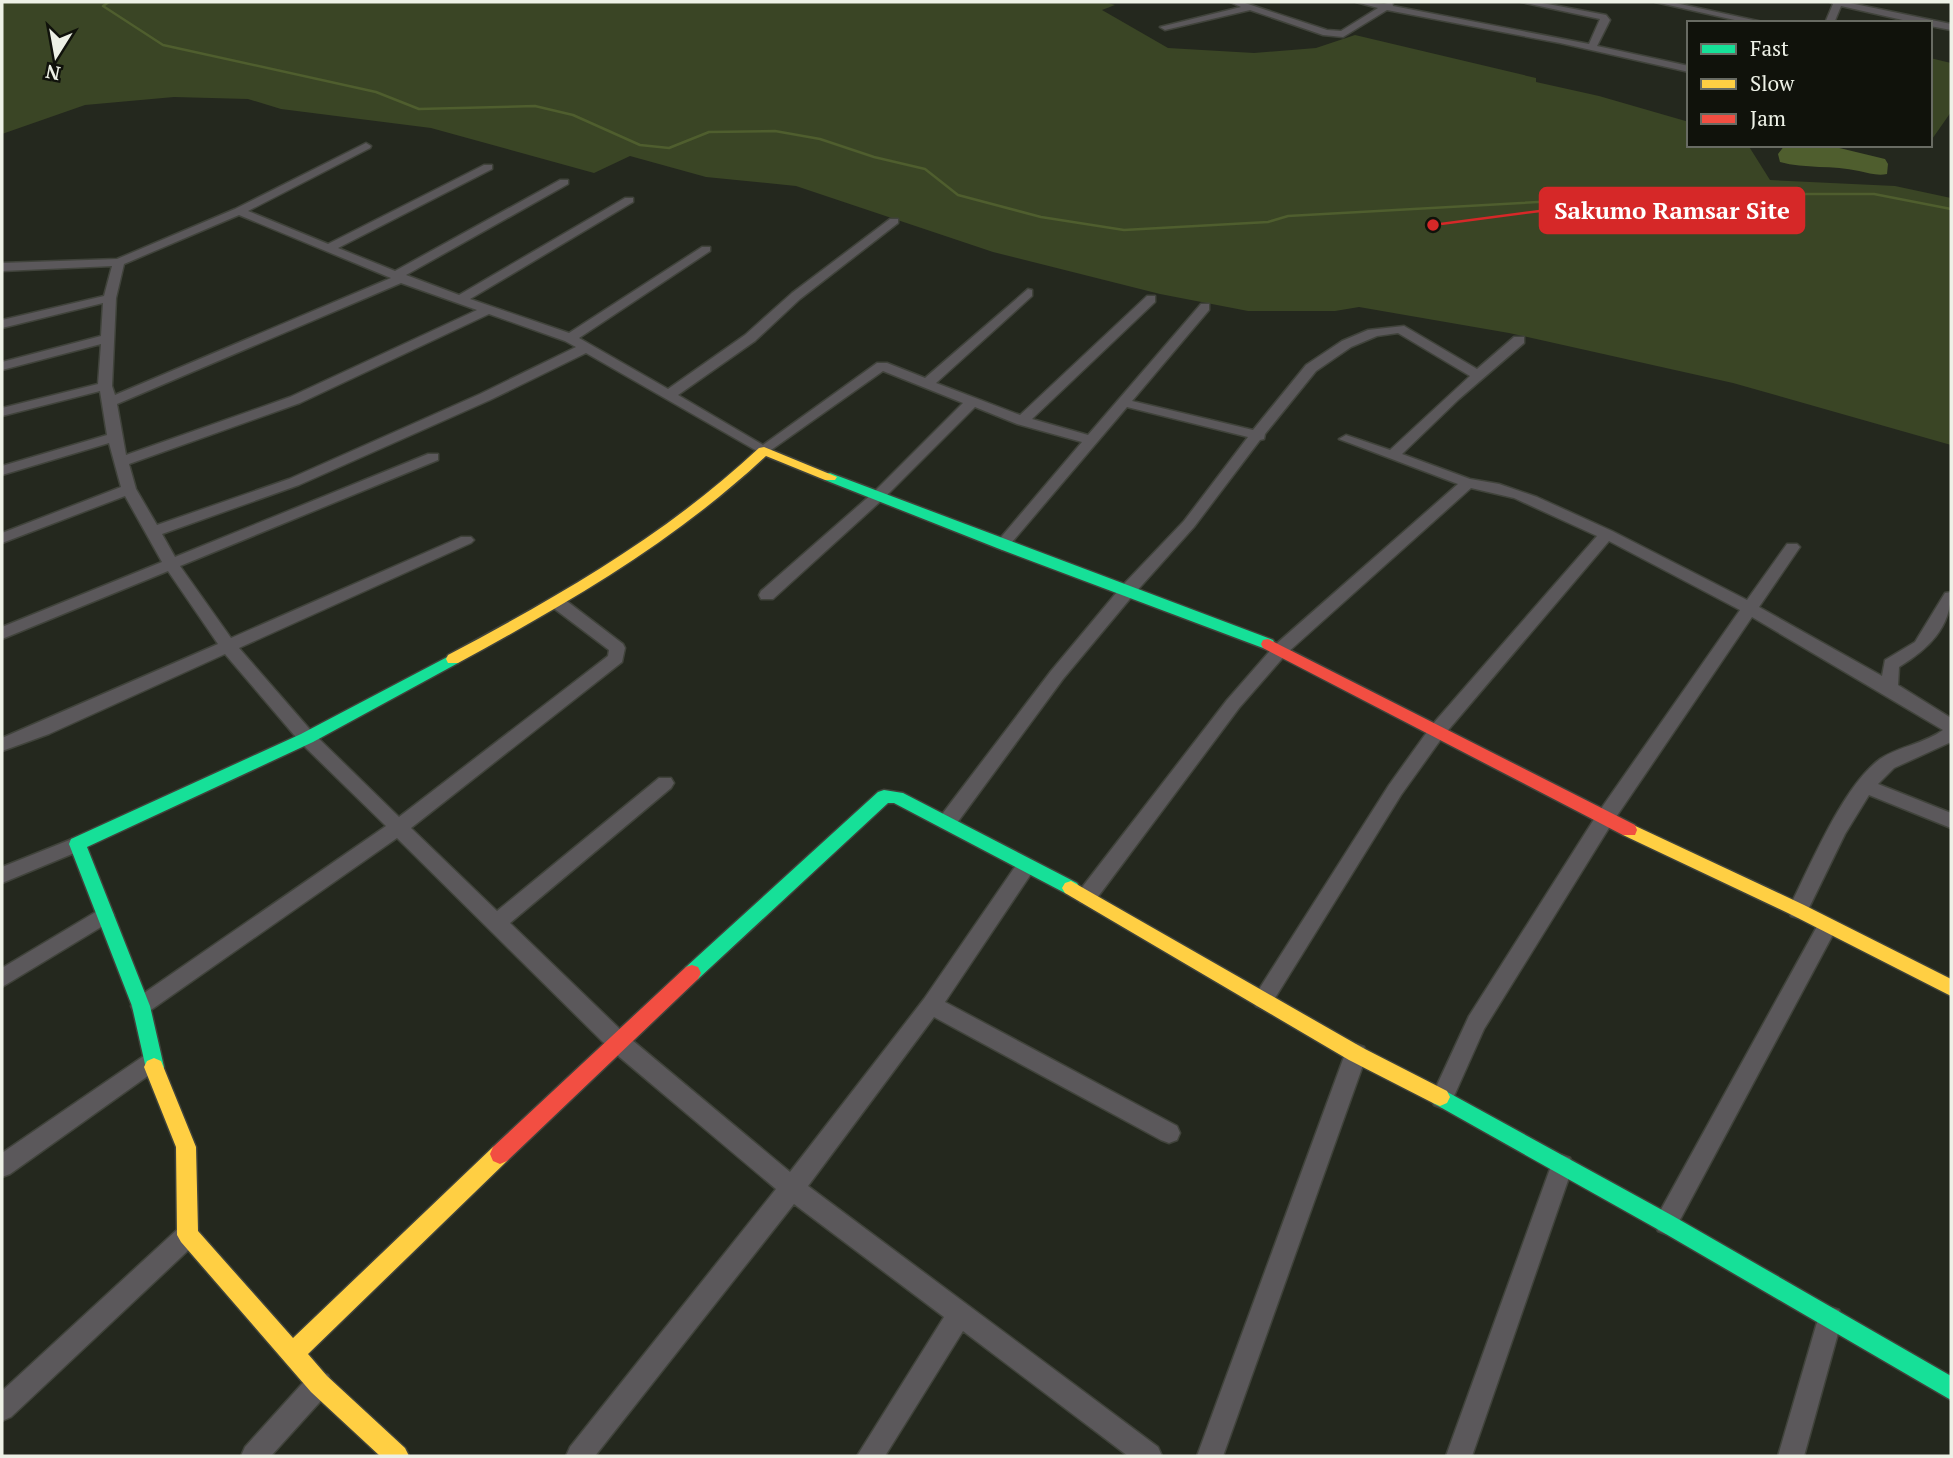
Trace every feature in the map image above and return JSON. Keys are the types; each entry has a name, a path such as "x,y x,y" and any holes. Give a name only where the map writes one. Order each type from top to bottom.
{"street":[{"path":"1234,2 1326,33 1343,34 1388,5"},
{"path":"1360,2 1388,5 1687,69"},
{"path":"1525,2 1603,18 1605,20 1592,47"},
{"path":"1659,2 1753,21"},
{"path":"1830,21 1837,2 1921,21"},
{"path":"1165,27 1249,8"},
{"path":"1932,23 1951,27"},
{"path":"2,267 119,262 239,211 366,146"},
{"path":"329,248 488,167"},
{"path":"110,402 399,277 564,182"},
{"path":"459,300 629,200"},
{"path":"239,211 399,277 570,338 764,451 1002,545 1282,649 1605,818 1798,910 1951,988"},
{"path":"669,396 750,338 796,296 894,221"},
{"path":"570,338 706,249"},
{"path":"119,262 110,298 105,386 110,402 114,437 123,461 128,489 171,564 228,647 307,738 618,1042 792,1188 1149,1456"},
{"path":"928,383 1028,293"},
{"path":"2,324 110,298"},
{"path":"1022,421 1151,299"},
{"path":"1002,545 1205,307"},
{"path":"123,461 295,400 487,310"},
{"path":"947,822 1057,676 1189,524 1259,436 1301,377 1318,360 1385,329 1409,332 1478,375"},
{"path":"2,366 106,338"},
{"path":"1392,456 1519,340"},
{"path":"153,532 294,482 485,397 585,348"},
{"path":"2,874 77,844 307,738 558,603 638,554 732,483 764,451 882,366 1022,421 1093,440"},
{"path":"2,412 105,386"},
{"path":"767,594 878,496 974,400"},
{"path":"1125,403 1259,436"},
{"path":"2,471 114,437"},
{"path":"1346,439 1468,483 1493,484 1607,534 1749,608 1951,726"},
{"path":"2,633 433,457"},
{"path":"1087,896 1233,704 1282,649 1468,483"},
{"path":"2,538 128,489"},
{"path":"1263,1000 1395,790 1438,730 1607,534"},
{"path":"2,745 466,540"},
{"path":"1443,1098 1476,1023 1605,818 1792,547"},
{"path":"1889,688 1891,664 1921,646 1951,597"},
{"path":"141,1006 399,827 616,658 617,648 558,603"},
{"path":"1798,910 1865,786 1887,763 1919,752 1951,733"},
{"path":"495,924 664,783"},
{"path":"1865,786 1951,821"},
{"path":"293,1353 618,1042 884,796 897,797 1087,896 1356,1054 1443,1098 1830,1319 1949,1381"},
{"path":"77,844 141,1006 151,1061 186,1147 188,1235 318,1384 397,1456"},
{"path":"579,1456 792,1188 931,1005 1026,866"},
{"path":"2,978 104,915"},
{"path":"1666,1223 1827,927"},
{"path":"931,1005 1168,1133"},
{"path":"1210,1456 1356,1054"},
{"path":"2,1166 151,1061"},
{"path":"1459,1456 1562,1166"},
{"path":"2,1408 188,1235"},
{"path":"870,1456 959,1315"},
{"path":"1791,1456 1830,1319"},
{"path":"254,1456 318,1384"}],"shaded area":[{"path":"2,2 1104,2 1115,5 1102,10 1168,48 1254,53 1316,48 1355,35 1536,78 1536,82 1599,96 1687,121 1687,147 1749,147 1770,180 1895,186 1951,198 1951,445 1733,383 1509,333 1359,307 1335,311 1248,311 1160,294 993,252 796,186 706,177 630,156 594,173 431,128 281,109 248,99 174,97 85,105 2,134"},
{"path":"1932,58 1951,63 1951,112 1932,139"},
{"path":"1783,147 1835,147 1885,159 1888,164 1887,174 1799,166 1780,162 1778,154"}],"waterway":[{"path":"109,2 103,6 163,45 376,92 419,109 535,106 573,115 640,145 669,148 709,132 775,131 820,139 874,157 925,169 958,195 1041,217 1124,230 1268,222 1288,216 1593,199 1749,194 1874,194 1951,209"}],"traffic: fast":[{"path":"830,477 1002,545 1268,644"},
{"path":"154,1067 141,1006 77,844 307,738 453,659"},
{"path":"692,973 884,796 897,797 1071,888"},
{"path":"1440,1097 1666,1223 1951,1389"}],"traffic: slow":[{"path":"453,659 576,591 655,541 693,513 764,451 830,477"},
{"path":"1629,830 1798,910 1951,988"},
{"path":"1071,888 1356,1054 1440,1097"},
{"path":"154,1067 186,1147 188,1235 319,1384 397,1456"},
{"path":"293,1353 500,1154"}],"traffic: jam":[{"path":"1268,644 1629,830"},
{"path":"500,1154 692,973"}],"place":[{"name":"Sakumo Ramsar Site","path":"1433,225"}]}
